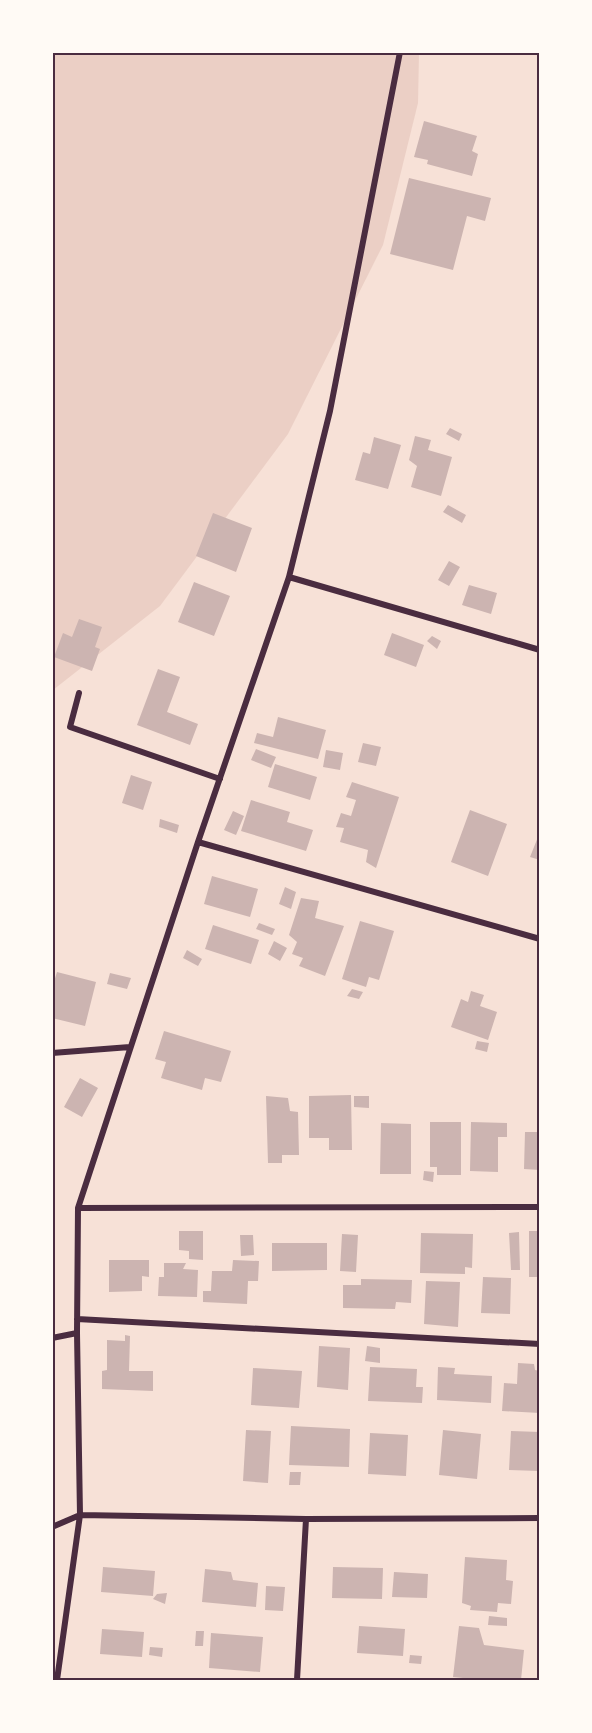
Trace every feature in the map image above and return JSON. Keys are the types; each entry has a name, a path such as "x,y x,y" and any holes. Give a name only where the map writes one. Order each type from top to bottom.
{"street":[{"path":"57,1680 80,1515 76,1319 78,1208 198,842 289,577 330,411 400,52"},
{"path":"289,577 540,650"},
{"path":"79,693 70,727 220,779"},
{"path":"198,842 540,939"},
{"path":"52,1053 130,1047"},
{"path":"78,1208 540,1207"},
{"path":"76,1319 540,1344"},
{"path":"52,1338 77,1333"},
{"path":"52,1527 80,1515 540,1518"},
{"path":"297,1680 306,1518"}],"shaded area":[{"path":"53,53 419,53 418,103 383,245 288,434 160,606 53,690"}],"building":[{"path":"424,121 477,136 472,151 478,154 472,176 427,164 428,160 414,157"},
{"path":"409,178 491,198 485,221 467,216 453,270 390,254"},
{"path":"450,428 462,434 459,441 446,434"},
{"path":"415,436 431,440 428,450 452,457 441,496 411,487 417,466 409,460"},
{"path":"374,437 401,445 388,489 355,480 363,452 370,454"},
{"path":"448,505 466,515 462,523 443,512"},
{"path":"213,513 252,528 236,572 196,556"},
{"path":"449,561 460,567 449,586 438,580"},
{"path":"194,582 230,596 214,636 178,622"},
{"path":"469,585 497,593 491,614 462,605"},
{"path":"79,619 102,627 95,647 100,649 92,671 54,657 63,633 72,637"},
{"path":"392,633 424,645 416,667 384,655"},
{"path":"432,636 441,641 437,649 427,641"},
{"path":"158,669 180,677 167,712 198,724 190,745 137,725"},
{"path":"278,717 326,730 318,759 254,743 257,733 273,737"},
{"path":"363,743 381,747 376,766 358,762"},
{"path":"256,749 276,757 271,768 251,760"},
{"path":"326,750 343,753 340,770 323,767"},
{"path":"275,764 317,777 310,800 268,787"},
{"path":"131,775 152,782 143,810 122,803"},
{"path":"352,782 399,797 376,868 366,862 368,850 340,842 344,828 336,827 341,813 351,816 356,800 346,797"},
{"path":"251,800 290,812 287,822 313,830 306,851 241,831"},
{"path":"470,810 507,824 488,876 451,862"},
{"path":"233,811 244,816 236,835 224,830"},
{"path":"160,819 179,825 177,833 159,827"},
{"path":"540,832 540,860 530,857"},
{"path":"212,876 258,889 250,917 204,904"},
{"path":"285,887 296,892 291,909 279,904"},
{"path":"301,898 319,901 315,918 344,926 325,976 299,966 303,958 292,954 297,942 289,935"},
{"path":"360,921 394,931 379,980 369,977 366,987 342,979"},
{"path":"259,923 275,929 272,935 256,929"},
{"path":"213,925 259,940 251,964 205,949"},
{"path":"274,941 287,948 280,961 268,954"},
{"path":"187,950 202,959 198,966 183,958"},
{"path":"57,972 96,982 85,1026 52,1018 52,988"},
{"path":"110,973 131,978 127,989 107,984"},
{"path":"352,989 363,992 359,999 347,996"},
{"path":"471,991 484,995 480,1006 497,1012 488,1040 451,1027 461,999 468,1002"},
{"path":"164,1031 231,1051 221,1082 205,1078 202,1090 161,1078 166,1062 155,1059"},
{"path":"477,1041 489,1043 487,1052 475,1049"},
{"path":"80,1078 98,1088 82,1117 64,1107"},
{"path":"351,1095 352,1150 329,1150 329,1138 309,1138 309,1096"},
{"path":"266,1096 288,1098 290,1111 298,1112 299,1155 282,1155 282,1163 268,1163"},
{"path":"354,1096 369,1096 369,1108 354,1107"},
{"path":"430,1122 461,1122 461,1175 437,1175 437,1167 430,1167"},
{"path":"471,1122 507,1123 507,1137 498,1137 498,1172 470,1171"},
{"path":"381,1123 411,1124 411,1174 380,1174"},
{"path":"525,1132 540,1132 540,1170 524,1169"},
{"path":"424,1171 434,1172 433,1182 423,1180"},
{"path":"179,1231 203,1231 203,1260 189,1259 189,1251 179,1250"},
{"path":"529,1231 540,1231 540,1277 529,1277"},
{"path":"519,1232 520,1270 511,1270 509,1233"},
{"path":"421,1233 473,1234 472,1268 465,1267 465,1274 420,1273"},
{"path":"342,1234 358,1235 356,1272 340,1271"},
{"path":"240,1235 253,1235 254,1255 241,1256"},
{"path":"272,1243 327,1243 327,1270 272,1271"},
{"path":"109,1260 149,1260 149,1277 142,1276 142,1291 109,1292"},
{"path":"233,1260 259,1261 258,1281 248,1281 247,1304 203,1302 203,1291 211,1291 212,1271 232,1271"},
{"path":"164,1263 186,1263 183,1269 198,1270 197,1297 158,1296 159,1277 164,1277"},
{"path":"483,1277 511,1278 510,1314 481,1313"},
{"path":"361,1279 412,1280 411,1303 396,1302 395,1309 343,1308 343,1285 361,1285"},
{"path":"426,1281 460,1282 458,1327 424,1324"},
{"path":"125,1335 130,1336 129,1371 153,1371 153,1391 102,1389 102,1371 107,1370 107,1340 125,1341"},
{"path":"319,1346 350,1348 348,1390 317,1387"},
{"path":"367,1346 380,1348 380,1363 365,1361"},
{"path":"518,1363 534,1364 535,1370 540,1371 540,1413 502,1411 504,1383 517,1384"},
{"path":"370,1367 417,1369 416,1387 423,1387 422,1403 368,1401"},
{"path":"438,1367 455,1368 454,1374 492,1376 491,1403 437,1400"},
{"path":"253,1368 302,1371 299,1408 251,1405"},
{"path":"291,1426 350,1429 349,1467 289,1465"},
{"path":"246,1430 271,1431 268,1483 243,1481"},
{"path":"443,1430 481,1434 477,1479 439,1475"},
{"path":"511,1431 540,1432 540,1471 509,1470"},
{"path":"370,1433 408,1435 406,1476 368,1474"},
{"path":"290,1472 301,1472 300,1485 289,1485"},
{"path":"465,1557 507,1560 506,1580 513,1581 511,1604 498,1603 497,1612 470,1610 471,1606 462,1603"},
{"path":"103,1567 155,1571 153,1596 101,1592"},
{"path":"333,1567 383,1568 382,1599 332,1598"},
{"path":"205,1569 231,1572 233,1580 258,1583 256,1607 202,1602"},
{"path":"394,1572 428,1574 427,1598 392,1597"},
{"path":"266,1586 285,1587 283,1611 265,1610"},
{"path":"167,1593 165,1604 153,1599 157,1594"},
{"path":"489,1616 507,1618 507,1626 488,1625"},
{"path":"359,1626 405,1629 403,1656 357,1653"},
{"path":"459,1626 479,1628 484,1645 524,1650 521,1680 453,1677"},
{"path":"102,1629 144,1632 142,1657 100,1654"},
{"path":"196,1631 204,1631 203,1646 195,1646"},
{"path":"211,1633 263,1637 260,1672 209,1668"},
{"path":"150,1647 163,1648 162,1657 149,1655"},
{"path":"410,1655 422,1656 421,1664 409,1663"}]}
